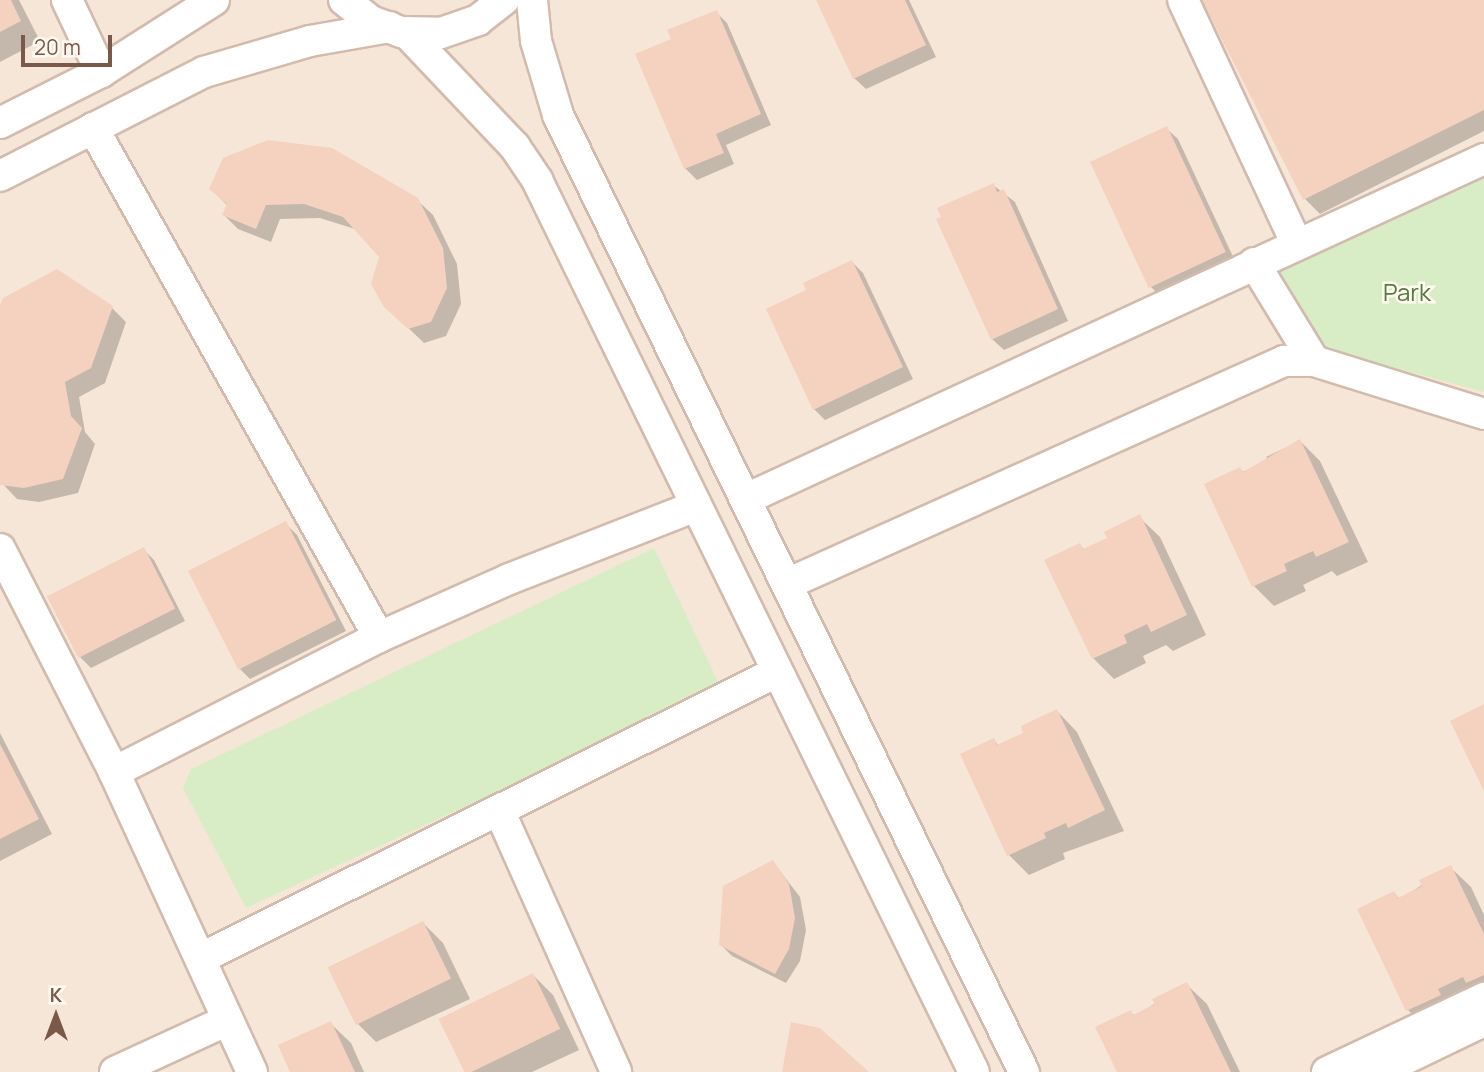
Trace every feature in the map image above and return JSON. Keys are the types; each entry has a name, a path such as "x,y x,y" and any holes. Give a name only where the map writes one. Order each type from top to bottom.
{"street":[{"path":"67,0 101,72"},
{"path":"0,123 101,72 214,0"},
{"path":"344,0 371,21 398,30 514,147 537,180 974,1072"},
{"path":"0,176 204,72 310,41 398,30 441,33 478,20 504,0"},
{"path":"532,0 536,41 558,115 1024,1072"},
{"path":"1183,0 1297,245"},
{"path":"93,128 379,637"},
{"path":"746,499 1484,159"},
{"path":"1254,263 1314,361"},
{"path":"787,584 1284,361 1314,361 1484,414"},
{"path":"114,772 379,637 509,579 696,506"},
{"path":"0,550 114,772 252,1072"},
{"path":"201,958 777,672"},
{"path":"499,810 616,1072"},
{"path":"1327,1072 1484,998"},
{"path":"115,1072 228,1020"},
{"path":"1378,1072 1484,1021"}],"shaded area":[{"path":"0,0 1484,0 1484,1072 0,1072"}],"green space":[{"name":"Park","path":"1484,168 1484,392 1326,349 1276,268"},
{"path":"654,548 721,688 246,908 183,788 191,769"}],"building":[{"path":"0,0 11,0 21,21 0,32"},
{"path":"816,0 905,0 926,45 853,79"},
{"path":"1202,0 1484,0 1484,110 1303,200"},
{"path":"717,10 761,114 716,134 724,153 684,169 635,54 671,39 667,30"},
{"path":"1167,126 1226,252 1149,288 1090,162"},
{"path":"268,140 332,148 418,198 443,248 447,288 431,322 408,329 384,307 371,284 379,257 343,217 304,204 266,205 256,229 222,215 227,204 209,189 223,158"},
{"path":"994,183 997,192 1004,189 1058,309 991,340 936,219 941,217 937,208"},
{"path":"852,260 903,367 813,410 766,309 806,290 803,283"},
{"path":"57,269 113,306 91,368 65,382 71,416 82,428 63,479 24,488 0,485 0,305 3,298"},
{"path":"1300,439 1349,542 1316,557 1313,551 1284,564 1287,571 1252,587 1204,484 1240,467 1243,472"},
{"path":"1140,514 1187,615 1151,632 1147,624 1124,635 1127,643 1092,659 1044,560 1080,543 1083,549 1107,538 1104,532"},
{"path":"286,521 336,620 238,670 188,571"},
{"path":"144,547 175,608 78,658 47,596"},
{"path":"1484,704 1484,791 1450,721"},
{"path":"1057,709 1105,810 1068,828 1066,823 1044,833 1046,838 1007,856 960,754 994,738 997,745 1023,733 1021,726"},
{"path":"0,744 39,819 0,839"},
{"path":"773,860 789,884 795,918 789,949 775,974 719,945 723,886"},
{"path":"1451,865 1484,934 1484,975 1466,983 1463,977 1438,989 1441,995 1406,1011 1357,909 1394,891 1398,898 1422,886 1419,880"},
{"path":"423,921 451,979 356,1025 328,967"},
{"path":"533,973 560,1029 471,1072 464,1072 439,1019"},
{"path":"1187,982 1231,1072 1117,1072 1095,1027 1131,1010 1133,1015 1155,1004 1152,999"},
{"path":"331,1021 355,1072 290,1072 278,1045"},
{"path":"791,1022 820,1028 869,1072 782,1072"}]}
